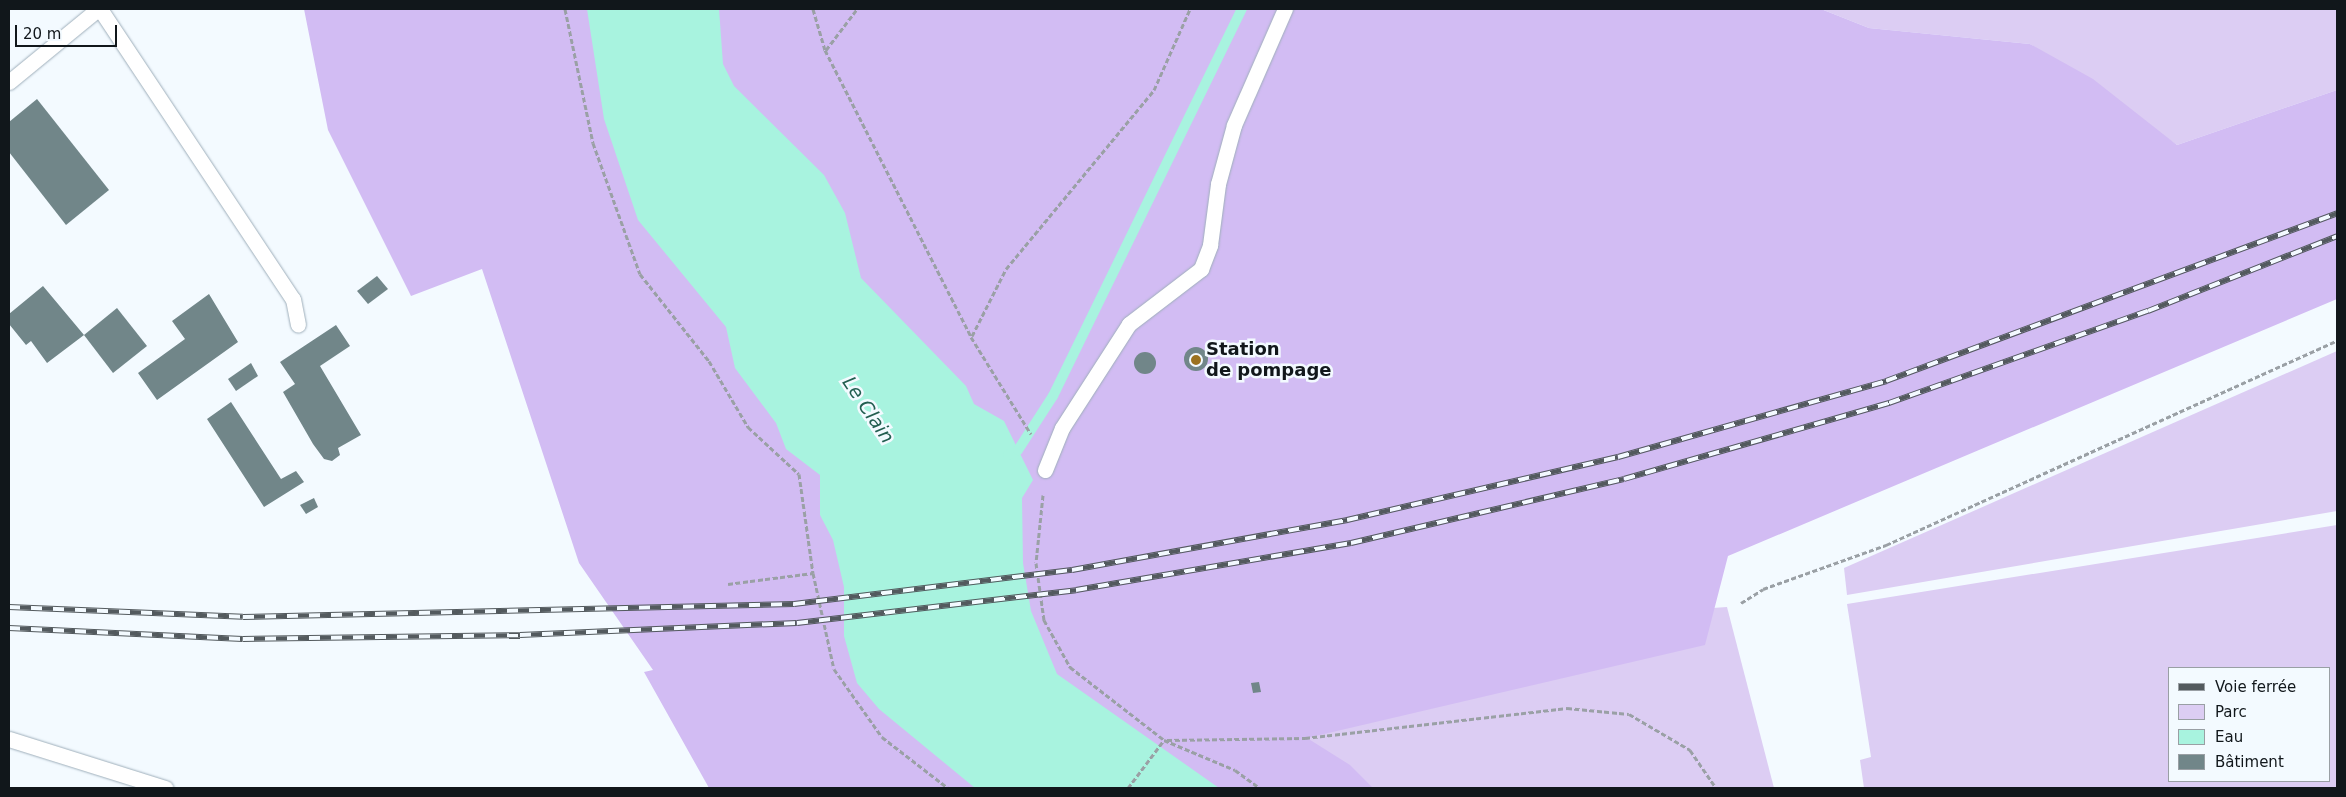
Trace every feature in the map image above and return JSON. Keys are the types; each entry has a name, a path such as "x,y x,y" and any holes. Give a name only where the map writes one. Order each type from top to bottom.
{"lane":[{"path":"9,82 99,9 293,299 298,325"},
{"path":"1045,470 1062,428 1129,324 1201,269 1210,245 1218,184 1234,125 1285,9"},
{"path":"9,739 165,788"}],"path":[{"path":"565,9 593,143 640,274 709,361 748,427 799,474 813,573 834,669 882,737 948,788"},
{"path":"813,9 825,50 971,337 1026,421"},
{"path":"825,50 858,9"},
{"path":"971,337 1006,269 1154,90 1190,9"},
{"path":"1742,602 1763,589 1886,545 2337,340"},
{"path":"1045,470 1036,563 1044,620 1070,667 1164,740 1236,770 1260,788"},
{"path":"728,584 813,573"},
{"path":"1164,740 1305,738 1576,709 1629,714 1690,750 1716,788"},
{"path":"1128,788 1164,740"}],"green space":[{"path":"1821,9 2337,9 2337,90 2177,145 2030,44 1869,28"},
{"path":"2337,351 2337,511 1847,595 1844,568"},
{"path":"2337,525 2337,788 1864,788 1860,760 1871,757 1847,604"},
{"path":"1727,607 1774,788 1263,788 1245,765 1466,625"}],"shaded area":[{"path":"304,9 1821,9 1869,28 2030,44 2093,79 2177,145 2337,90 2337,299 1728,556 1705,645 1307,738 1350,765 1373,788 709,788 644,672 653,670 579,563 482,269 411,296 328,130"}],"water":[{"name":"Le Clain","path":"587,9 719,9 723,64 734,86 824,175 845,213 861,278 966,386 974,404 1004,421 1033,480 1022,498 1023,563 1031,611 1057,674 1219,788 975,788 879,709 857,683 844,636 844,587 833,540 820,515 820,475 786,449 776,423 735,368 726,327 638,220 604,119"}],"building":[{"path":"37,99 109,190 66,225 9,152 9,122"},
{"path":"377,276 388,289 368,304 357,291"},
{"path":"43,286 84,335 47,363 31,341 26,345 9,324 9,314"},
{"path":"209,294 238,342 157,400 138,373 185,339 172,321"},
{"path":"117,308 147,346 113,373 84,335"},
{"path":"336,325 350,346 320,366 361,435 338,448 340,455 332,461 324,459 313,444 283,392 295,384 280,362"},
{"name":"Station de pompage","path":"1196,347 1204,351 1208,359 1204,367 1196,371 1188,367 1184,359 1188,351"},
{"name":"Station de pompage","path":"1141,352 1149,352 1156,359 1156,367 1149,374 1141,374 1134,367 1134,359"},
{"path":"251,363 258,376 236,391 228,379"},
{"path":"231,402 281,479 296,471 304,482 264,507 207,419"},
{"path":"314,498 318,507 306,514 300,505"},
{"path":"1259,682 1261,692 1253,693 1251,683"}],"waterway":[{"path":"1008,455 1018,450 1053,396 1242,9"}],"railway":[{"path":"9,607 243,617 794,604 1072,570 1347,520 1618,457 1886,381 2337,213"},
{"path":"9,628 243,639 520,635 797,623 1076,590 1351,543 1624,479 1889,403 2148,311 2337,236"}],"place":[{"name":"Station de pompage","path":"1196,360"}]}
